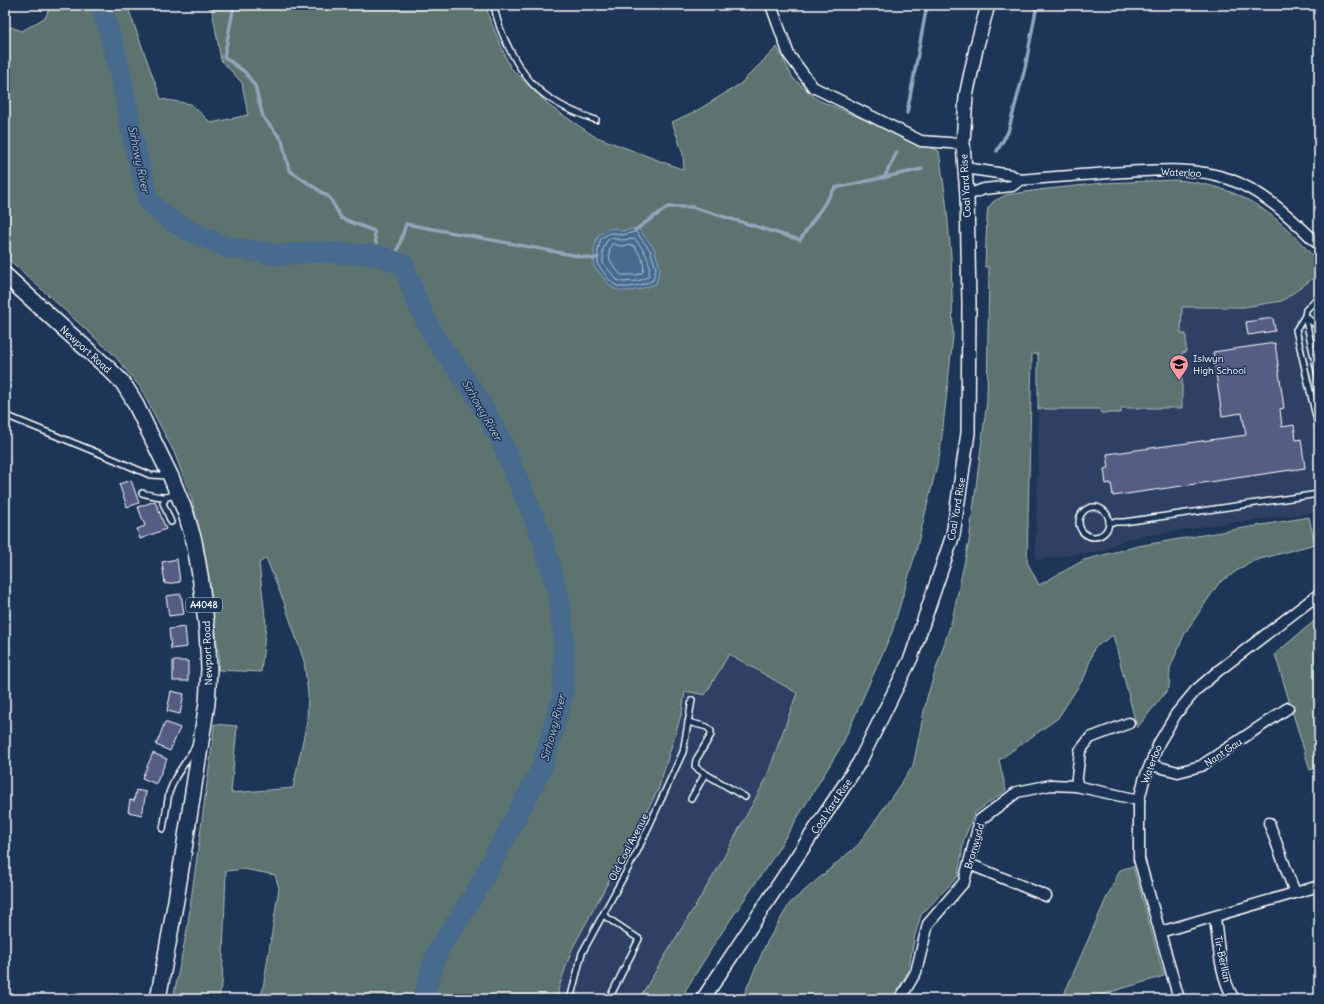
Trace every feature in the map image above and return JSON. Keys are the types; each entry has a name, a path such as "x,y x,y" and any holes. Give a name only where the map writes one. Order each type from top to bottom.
{"main road":[{"name":"Coal Yard Rise","path":"703,999 860,763 911,658 953,535 968,433 969,304 967,195 963,144 966,96 976,49 988,5"},
{"name":"Newport Road","path":"5,274 108,368 122,383 133,399 172,477 172,496 194,542 207,630 209,669 207,703 176,900 158,999"}],"street":[{"path":"771,5 789,55 813,87 921,141 963,144"},
{"name":"Waterloo","path":"965,168 1011,174 1020,180"},
{"name":"Waterloo","path":"967,195 984,189 1012,186 1020,180 1102,173 1190,170 1214,174 1235,182 1266,198 1286,214 1319,245"},
{"name":"Waterloo","path":"1179,999 1139,859 1139,800 1144,780 1159,743 1169,725 1196,690 1218,671 1319,594"},
{"name":"Nant Gau","path":"1151,765 1178,772 1201,766 1288,708"},
{"path":"1076,786 1080,751 1083,746 1090,738 1129,723"},
{"name":"Bronwydd","path":"900,999 916,972 928,924 964,882 980,820 1016,792 1050,785 1076,786 1139,800"},
{"path":"1270,823 1295,893"},
{"path":"968,864 1046,896"},
{"path":"1160,932 1319,886"},
{"name":"Tir-Berllan","path":"1215,917 1221,959 1231,994 1234,999"}],"lane":[{"path":"494,5 507,44 524,73 539,90 568,110 596,120"},
{"path":"1319,296 1306,310 1305,316 1319,380"},
{"path":"1305,316 1317,326 1319,333"},
{"path":"1305,316 1296,330 1319,430"},
{"path":"5,415 150,475 172,477"},
{"path":"142,493 158,498 172,496"},
{"path":"1109,522 1124,522 1319,494"},
{"path":"171,522 163,503 172,496"},
{"path":"1096,508 1105,513 1109,522 1105,532 1096,537 1086,535 1082,532 1078,522 1082,512 1086,509 1096,508"},
{"name":"Old Coal Avenue","path":"571,999 582,953 637,852 683,752 692,700"},
{"path":"688,722 707,727 711,731 711,735 696,760 695,766 705,774 744,797"},
{"path":"164,829 169,793 175,778 202,736"},
{"path":"691,799 705,774"},
{"path":"603,915 639,939 609,999"}],"shaded area":[{"name":"Islwyn High School","path":"1315,277 1310,282 1319,291 1319,512 1214,525 1125,539 1103,551 1035,560 1038,454 1038,333"},
{"path":"729,654 797,693 766,779 718,868 639,999 559,999 558,990 572,949 658,790 682,713 685,691 705,695"}],"green space":[{"path":"50,5 127,5 161,99 191,104 211,123 248,115 242,83 221,60 212,10 204,5 486,5 489,17 510,67 551,107 594,136 684,170 683,154 672,122 698,110 740,84 777,47 793,78 818,100 939,151 946,201 951,255 953,337 940,453 915,555 892,632 842,745 774,856 718,938 680,999 639,999 718,868 766,779 797,693 729,654 705,695 685,691 682,712 658,790 572,949 558,990 559,999 260,999 279,888 275,875 244,869 226,871 222,985 218,999 173,999 187,930 214,724 237,726 231,793 293,788 307,721 308,694 304,661 285,605 266,558 259,563 266,625 261,672 218,670 219,657 204,551 192,500 174,452 140,387 115,356 5,256 5,25 22,31 46,17"},
{"path":"1176,180 1214,186 1246,199 1260,207 1288,230 1313,256 1319,268 1318,278 1315,277 1282,301 1244,307 1182,307 1181,334 1186,334 1186,352 1182,353 1182,408 1121,408 1121,413 1101,413 1100,409 1038,409 1038,354 1032,354 1027,562 1039,585 1084,560 1138,546 1309,517 1315,544 1250,562 1219,583 1185,633 1170,668 1169,688 1137,728 1113,635 1094,648 1085,676 1058,718 999,760 1006,790 975,813 964,839 958,876 921,915 915,935 908,972 892,999 742,999 766,944 790,903 858,845 913,766 927,697 952,620 969,541 987,401 989,267 985,267 988,208 994,201 1006,195 1039,190 1103,183"},
{"path":"1319,617 1319,767 1310,770 1275,654"},
{"path":"1133,866 1164,976 1088,999 1067,999 1065,992 1120,870"}],"water":[{"path":"616,228 621,231 638,228 654,248 660,268 656,284 629,291 618,290 613,288 594,267 594,249 598,235 608,229"}],"building":[{"path":"1273,318 1275,331 1248,335 1246,322"},
{"path":"1275,343 1284,408 1280,409 1282,427 1294,425 1296,440 1301,439 1305,468 1113,496 1111,483 1106,484 1104,469 1109,468 1107,454 1246,435 1242,413 1222,416 1213,352"},
{"path":"131,480 139,503 127,507 119,484"},
{"path":"155,501 166,529 140,539 137,529 145,526 138,507"},
{"path":"177,559 180,582 165,584 162,562"},
{"path":"181,594 184,614 169,616 166,596"},
{"path":"185,627 187,647 171,649 169,629"},
{"path":"173,661 188,661 188,681 173,681"},
{"path":"171,691 184,694 180,714 167,711"},
{"path":"165,722 180,728 170,751 156,745"},
{"path":"153,753 167,759 156,784 142,778"},
{"path":"136,790 146,792 142,815 128,812 130,800 134,801"}],"waterway":[{"name":"Sirhowy River","path":"101,5 118,63 135,147 149,202 173,222 226,247 279,255 315,252 378,255 404,265 416,300 434,337 475,393 500,438 542,537 559,598 564,640 563,695 542,768 473,897 437,952 423,999"},
{"path":"234,5 224,57 245,72 255,86 263,117 282,140 289,170 330,198 341,218 374,231 378,255"},
{"path":"907,113 927,5"},
{"path":"997,151 1008,132 1025,68 1037,5"},
{"path":"884,178 897,152"},
{"path":"635,230 668,207 692,207 800,240 835,188 922,169"},
{"path":"394,261 406,224 594,259 598,257"}],"place":[{"name":"Islwyn High School","path":"1179,381"}]}
